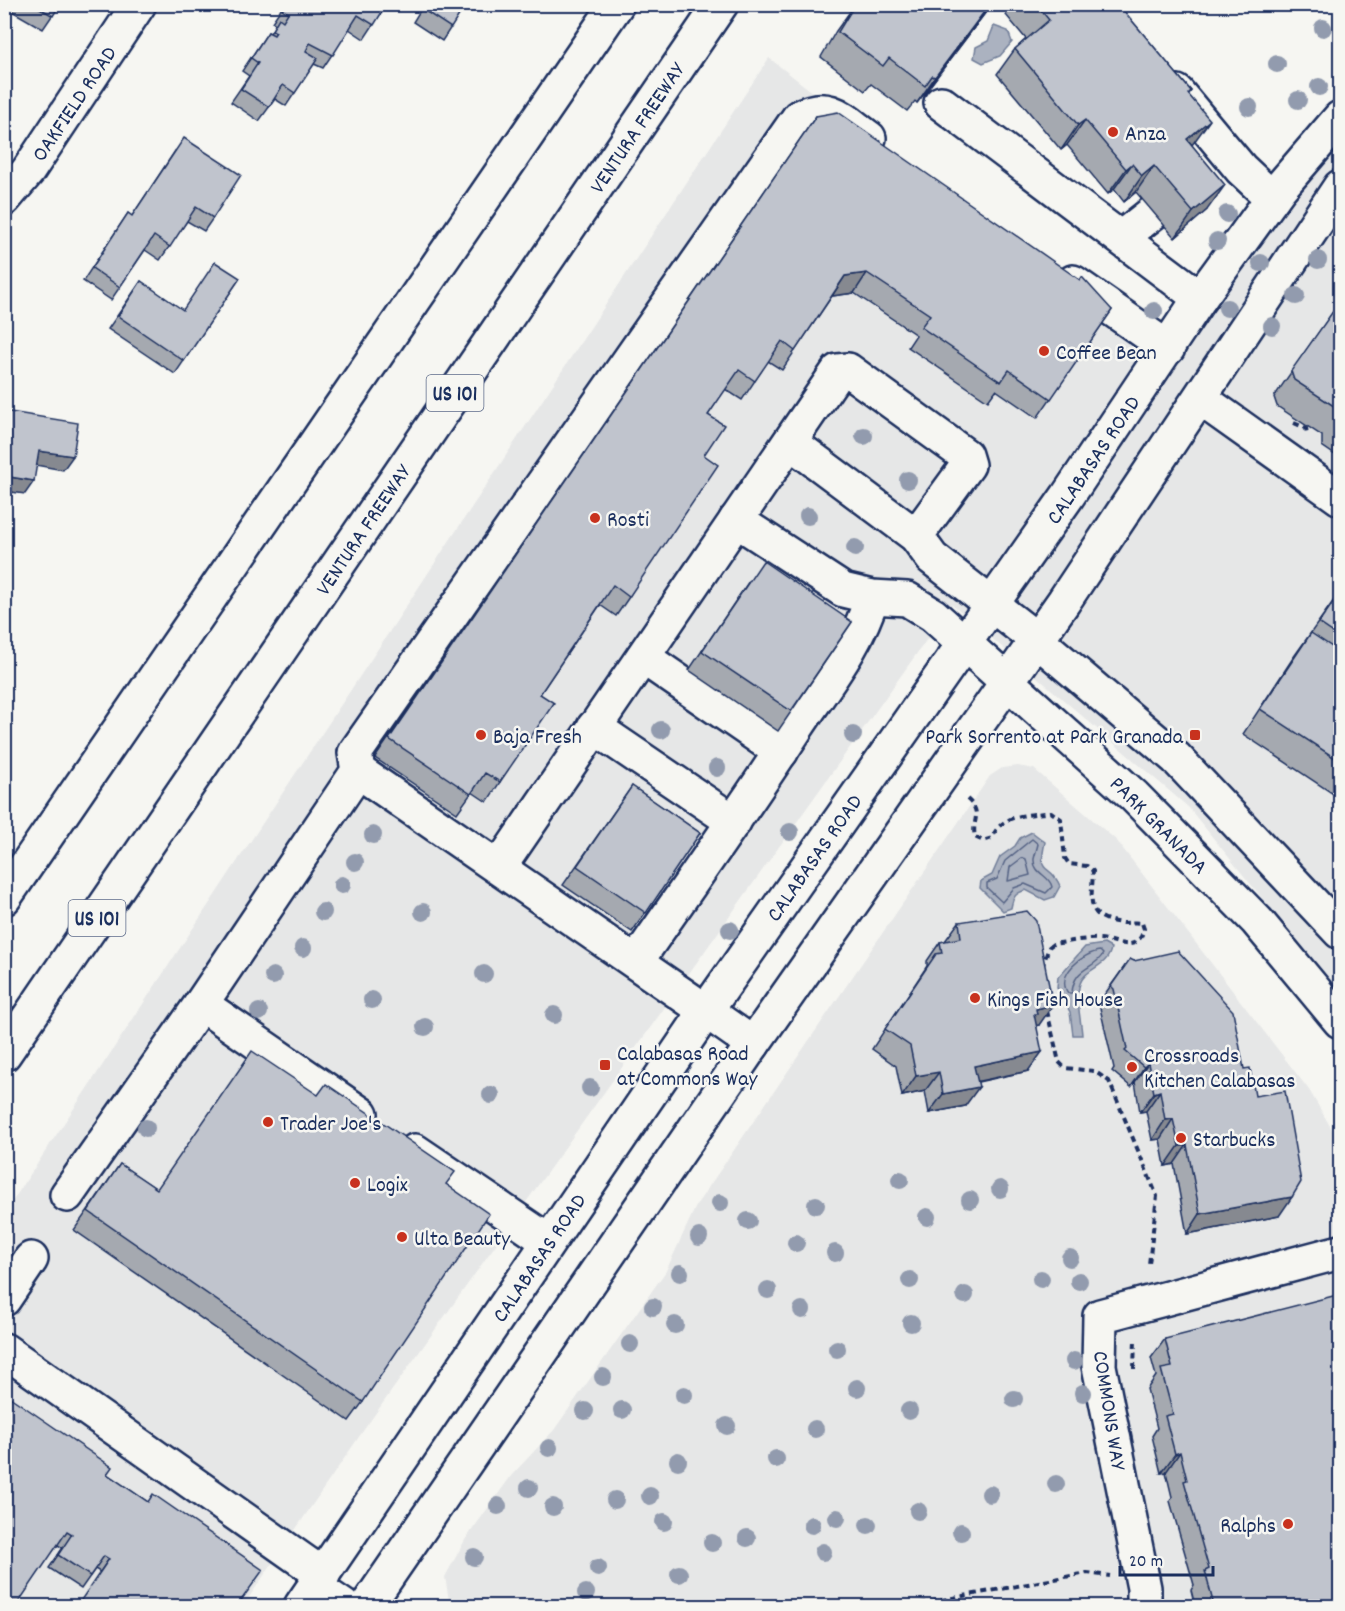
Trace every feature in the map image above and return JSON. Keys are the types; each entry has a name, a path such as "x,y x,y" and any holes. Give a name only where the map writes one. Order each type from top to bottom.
{"main road":[{"name":"OAKFIELD ROAD","path":"4,199 28,171 139,4"},
{"path":"4,898 617,4"},
{"name":"VENTURA FREEWAY","path":"4,1054 721,4"},
{"path":"1156,66 1215,163 1272,198"},
{"path":"941,103 1200,298"},
{"path":"67,1195 201,1004 358,771 355,753 800,117 814,109 830,111 889,152"},
{"name":"CALABASAS ROAD","path":"313,1589 706,1011 963,642 992,604 1200,298 1272,198 1341,118"},
{"path":"367,1606 753,1044 1037,640 1201,399 1341,187"},
{"path":"1121,238 1154,212"},
{"path":"1045,262 1168,348"},
{"path":"500,866 838,371 849,370 965,455 968,465 916,536"},
{"path":"1201,399 1341,498"},
{"path":"790,441 916,536 932,558 1037,640 1176,758 1341,932"},
{"name":"PARK GRANADA","path":"736,520 843,590 872,597 907,599 933,615 1134,796 1257,921 1341,1021"},
{"path":"636,962 734,822 848,651 866,615 872,597"},
{"path":"643,657 781,752"},
{"path":"594,727 734,822"},
{"path":"358,771 500,866 753,1044"},
{"path":"201,1004 548,1242"},
{"name":"COMMONS WAY","path":"1144,1606 1144,1588 1099,1366 1100,1316 1341,1252"},
{"path":"4,1299 31,1259"},
{"path":"4,1350 313,1589 343,1606"}],"path":[{"path":"967,799 974,805 978,817 974,830 975,837 983,841 992,838 997,826 1003,820 1051,812 1057,814 1061,819 1065,858 1069,864 1087,866 1093,871 1092,907 1094,914 1100,918 1124,923 1142,923 1144,929 1136,940 1120,945 1102,939 1053,944 1049,947 1041,969"},
{"path":"1046,1006 1059,1062 1065,1068 1094,1071 1109,1081 1157,1196 1149,1264"},
{"path":"910,1606 1087,1573 1121,1578"}],"shaded area":[{"path":"769,58 1136,345 1340,146 1340,994 1188,807 952,604 363,1431 243,1606 5,1606 4,1214"},
{"path":"1018,766 1034,769 1117,841 1309,1090 1340,1143 1340,1606 445,1606 449,1600 445,1577 465,1540 511,1476 554,1430 666,1271 697,1204 990,776 1002,768"}],"water":[{"path":"994,26 1008,31 1012,42 1000,56 983,63 974,58 976,47 988,41"},
{"path":"1032,832 1045,842 1043,865 1052,873 1060,886 1054,897 1045,900 1026,890 1022,891 1015,896 1011,908 1003,911 980,888 981,881 992,875 1000,857 1015,846 1020,838"},
{"path":"1104,944 1111,948 1109,955 1081,980 1078,1004 1082,1035 1073,1035 1070,1012 1057,987 1058,977 1085,947"}],"building":[{"path":"33,4 60,4 53,16"},
{"path":"284,4 387,4 374,25 358,15 333,55 310,43 306,51 318,58 295,93 283,85 269,107 241,89 258,63 251,58 268,32 274,35 276,32 272,30 279,18 283,21 288,13 282,9"},
{"path":"425,4 466,4 451,28 422,9"},
{"path":"859,4 990,4 935,77 932,76 925,86 889,58 883,66 838,32 854,6 857,8"},
{"name":"Anza","path":"1036,4 1118,4 1191,91 1188,94 1210,120 1187,139 1225,185 1193,212 1154,166 1142,176 1132,164 1126,169 1085,120 1078,125 1015,49 1049,20"},
{"path":"838,112 1080,280 1082,277 1112,310 1051,399 1009,370 1001,382 921,327 930,315 867,273 845,276 795,351 782,341 755,381 739,370 708,415 724,425 704,455 718,465 629,597 613,585 540,694 554,703 500,782 485,773 471,794 389,739 816,116"},
{"path":"184,138 241,175 213,218 196,207 170,247 154,236 120,287 92,268 128,213 132,216"},
{"path":"215,262 240,278 184,361 118,316 141,281 183,310"},
{"path":"1341,300 1341,421 1339,420 1340,410 1294,380 1291,371"},
{"path":"4,411 78,423 73,456 39,451 34,481 4,476"},
{"path":"763,561 852,622 791,711 702,651"},
{"path":"1341,591 1341,638 1319,623"},
{"path":"1311,633 1341,653 1341,762 1260,709"},
{"path":"632,786 700,833 646,913 577,866"},
{"path":"1027,911 1036,921 1053,1005 1036,1009 1037,1014 1034,1014 1042,1052 974,1066 979,1087 943,1094 939,1072 916,1076 910,1046 885,1029 936,954 942,953 940,942 961,938 959,922"},
{"path":"1178,951 1233,1011 1244,1069 1250,1068 1255,1096 1285,1091 1301,1182 1292,1197 1200,1214 1187,1145 1179,1146 1173,1119 1165,1120 1160,1091 1154,1093 1148,1063 1144,1067 1125,1051 1127,1049 1114,989 1111,986 1130,959 1134,961"},
{"path":"252,1051 318,1095 326,1084 455,1172 446,1184 489,1214 363,1402 88,1211 120,1164 157,1189"},
{"path":"1341,1294 1341,1606 1214,1606 1205,1571 1209,1569 1184,1481 1187,1480 1180,1452 1175,1454 1165,1416 1173,1414 1161,1369 1172,1367 1165,1339"},
{"path":"4,1393 112,1467 107,1474 148,1502 153,1494 263,1570 237,1606 77,1606 109,1559 104,1556 90,1576 58,1555 72,1534 67,1531 16,1606 4,1606"}],"place":[{"name":"Anza","path":"1113,132"},
{"name":"Coffee Bean","path":"1044,351"},
{"name":"Rosti","path":"595,518"},
{"name":"Baja Fresh","path":"481,735"},
{"name":"Park Sorrento at Park Granada","path":"1195,735"},
{"name":"Kings Fish House","path":"975,998"},
{"name":"Calabasas Road at Commons Way","path":"605,1065"},
{"name":"Crossroads Kitchen Calabasas","path":"1132,1067"},
{"name":"Trader Joe's","path":"268,1122"},
{"name":"Starbucks","path":"1181,1138"},
{"name":"Logix","path":"355,1183"},
{"name":"Ulta Beauty","path":"402,1237"},
{"name":"Ralphs","path":"1288,1524"}]}
